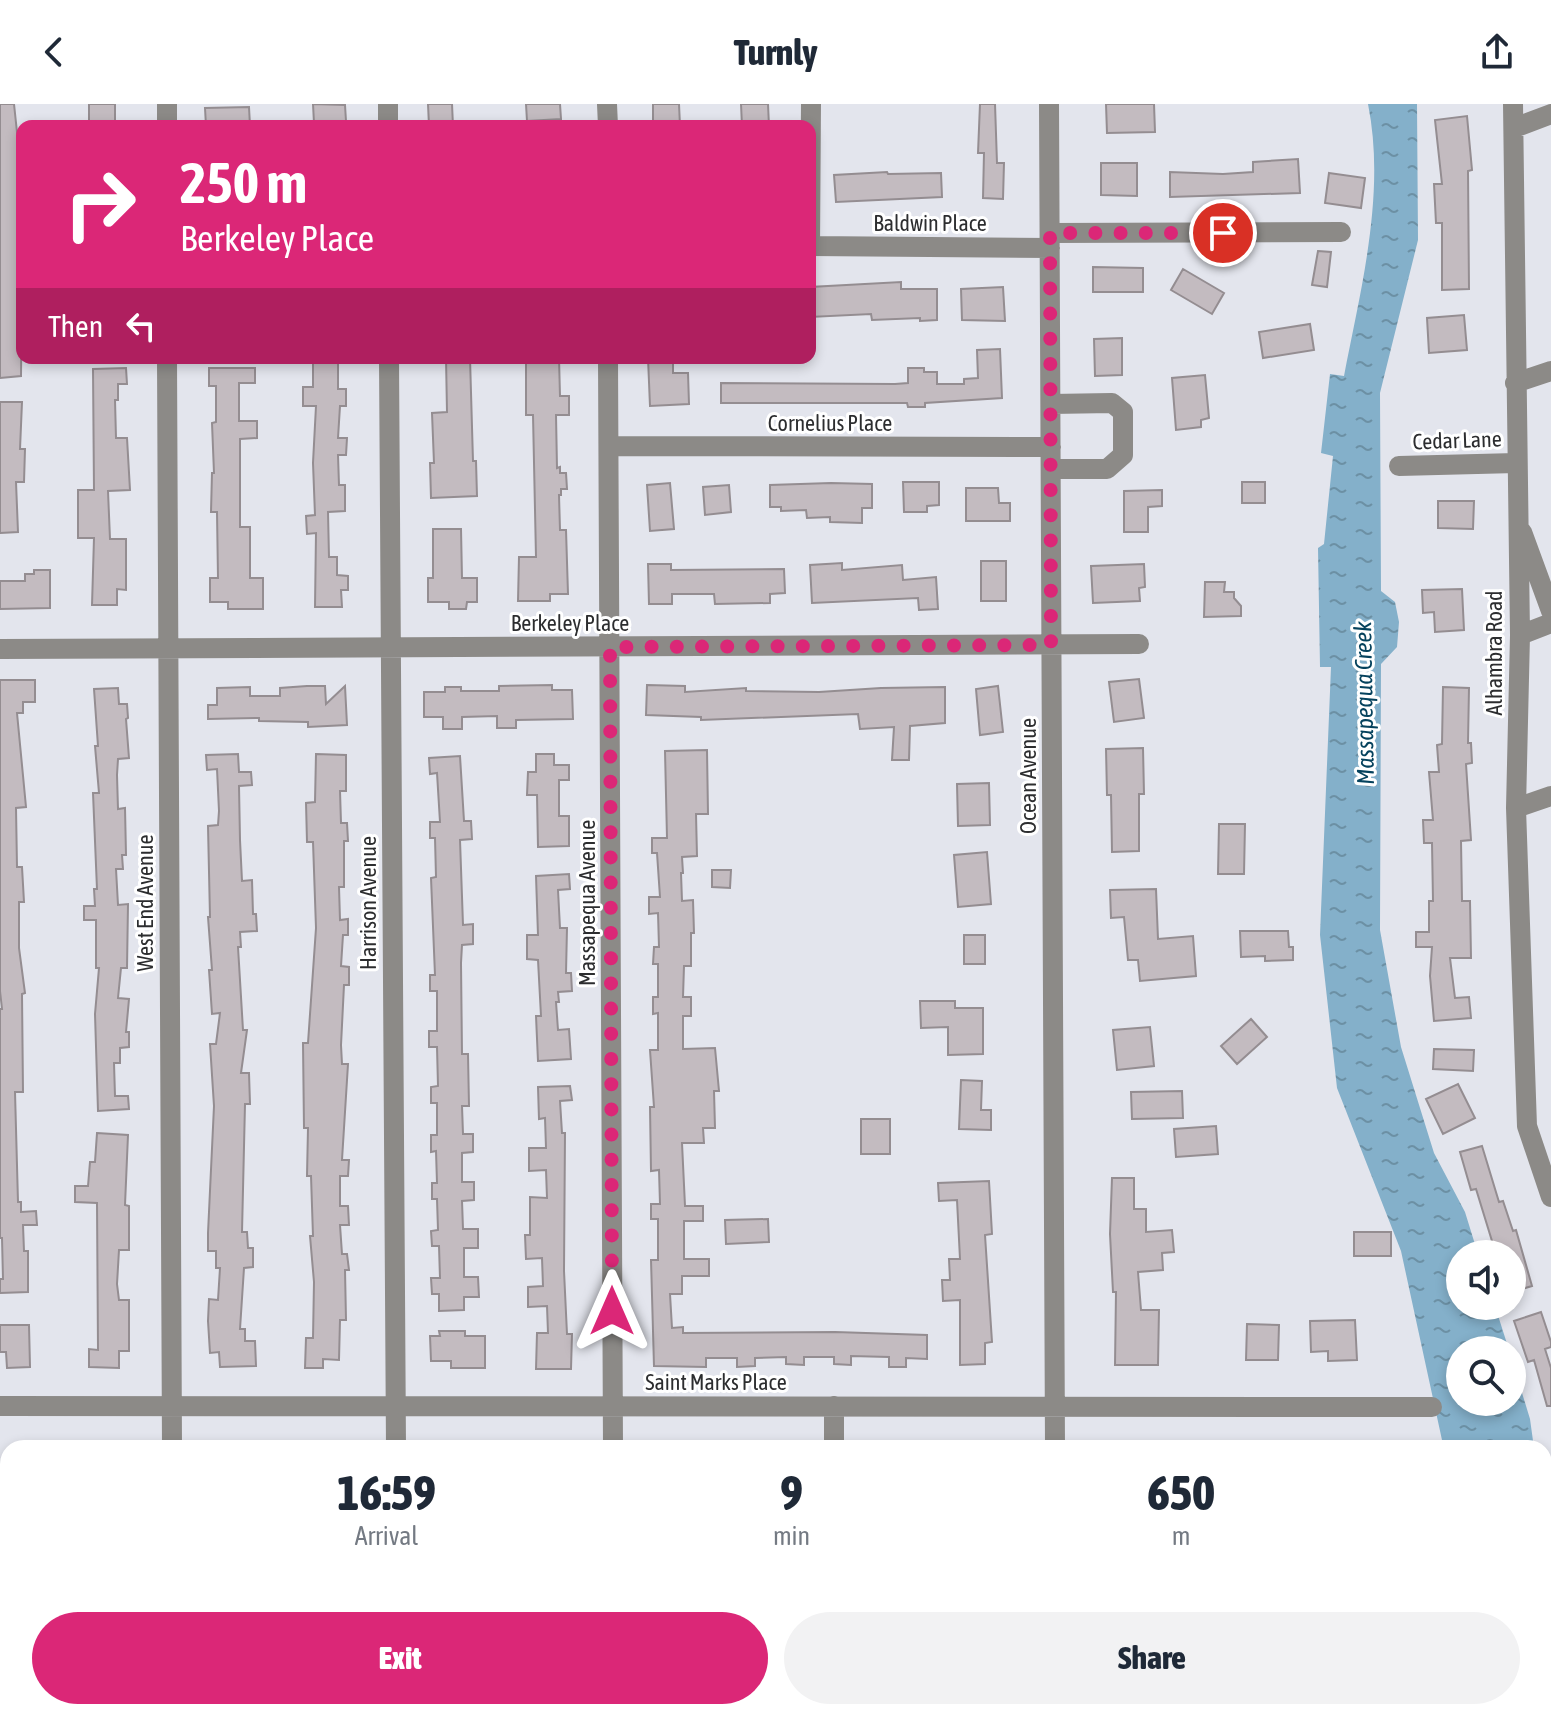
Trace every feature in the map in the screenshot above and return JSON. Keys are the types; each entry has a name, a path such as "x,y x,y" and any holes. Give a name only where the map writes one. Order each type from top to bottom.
{"street":[{"name":"Ocean Avenue","path":"1049,104 1055,1440"},
{"name":"Alhambra Road","path":"1513,104 1520,635 1516,808 1527,1126 1551,1197"},
{"path":"1514,128 1551,114"},
{"name":"Baldwin Place","path":"816,246 1341,232"},
{"name":"West End Avenue","path":"167,364 172,1440"},
{"name":"Harrison Avenue","path":"389,364 396,1440"},
{"name":"Massapequa Avenue","path":"608,364 613,1440"},
{"path":"1515,383 1551,371"},
{"path":"1051,404 1112,403 1123,412 1123,455 1107,469 1051,469"},
{"name":"Cornelius Place","path":"609,446 1051,447"},
{"name":"Cedar Lane","path":"1399,466 1516,463"},
{"path":"1517,517 1551,611"},
{"path":"1520,635 1551,623"},
{"name":"Berkeley Place","path":"0,649 1139,644"},
{"path":"1516,808 1551,796"},
{"name":"Saint Marks Place","path":"0,1406 1432,1407"},
{"path":"834,1406 834,1440"}],"water":[{"name":"Massapequa Creek","path":"1368,104 1417,104 1418,240 1380,393 1381,591 1395,602 1399,622 1397,647 1381,664 1380,930 1401,1047 1434,1153 1465,1212 1474,1240 1446,1240 1446,1320 1499,1320 1505,1336 1446,1336 1446,1416 1526,1416 1526,1406 1533,1440 1442,1440 1401,1251 1337,1088 1320,935 1331,667 1320,667 1318,548 1324,544 1333,456 1321,453 1330,374 1344,376 1364,275 1374,172"}],"building":[{"path":"0,104 14,104 16,364 21,364 21,376 0,378"},
{"path":"89,104 115,104 115,120 89,120"},
{"path":"313,104 345,105 346,120 314,120"},
{"path":"428,104 452,104 453,120 429,120"},
{"path":"526,104 560,104 561,119 527,120"},
{"path":"653,104 679,104 680,120 653,120"},
{"path":"741,104 768,104 769,120 742,120"},
{"path":"980,104 995,104 997,163 1004,163 1003,199 983,198 984,153 978,153"},
{"path":"1106,104 1154,104 1155,132 1107,133"},
{"path":"249,107 250,120 206,120 205,108"},
{"path":"1467,116 1472,170 1468,171 1469,289 1442,290 1442,223 1436,223 1434,184 1442,184 1435,120"},
{"path":"1298,159 1300,193 1170,197 1170,172 1253,172 1253,162"},
{"path":"1101,163 1137,163 1137,196 1101,195"},
{"path":"941,173 942,197 836,202 834,175"},
{"path":"1329,173 1365,178 1361,208 1325,203"},
{"path":"1318,251 1331,252 1327,287 1312,285"},
{"path":"1093,267 1143,268 1143,292 1093,292"},
{"path":"1183,269 1224,293 1212,314 1171,290"},
{"path":"901,282 901,289 937,289 937,320 872,320 871,314 816,317 816,287"},
{"path":"1003,287 1005,321 962,320 961,289"},
{"path":"1464,315 1467,350 1429,353 1427,318"},
{"path":"1310,324 1314,350 1263,358 1259,332"},
{"path":"1122,338 1122,375 1095,376 1094,339"},
{"path":"1000,349 1002,398 925,403 925,407 908,407 907,403 721,403 721,383 908,383 908,368 937,372 937,384 964,384 964,379 978,378 977,350"},
{"path":"313,364 338,364 338,389 346,389 346,406 340,406 338,438 347,438 346,455 338,455 339,485 345,485 345,511 328,512 329,557 337,557 337,575 348,576 348,590 341,590 342,607 315,607 316,533 307,534 306,516 315,515 313,463 316,406 303,406 303,387 313,387"},
{"path":"446,364 470,364 477,496 431,498 430,463 434,463 432,413 447,412"},
{"path":"526,364 559,364 560,396 569,396 569,415 556,415 557,468 560,467 560,473 566,473 567,489 561,489 559,495 560,530 566,530 568,594 550,594 550,601 518,601 519,557 536,557 533,415 526,415"},
{"path":"648,364 673,364 673,373 688,373 689,404 650,406"},
{"path":"126,368 127,384 118,384 118,400 115,400 116,438 127,438 130,490 108,491 110,539 126,539 126,590 117,589 117,605 92,605 94,538 78,538 78,490 94,490 93,369"},
{"path":"209,368 255,368 255,383 239,383 239,421 257,421 257,438 240,439 240,527 250,527 250,578 263,578 263,609 228,609 228,602 210,602 210,578 218,578 217,512 211,512 214,473 212,423 216,422 216,386 209,386"},
{"path":"1205,375 1209,418 1201,420 1201,427 1176,430 1172,378"},
{"path":"0,402 22,402 20,449 25,449 24,482 16,482 18,532 0,533"},
{"path":"903,482 939,482 939,505 927,506 927,512 904,512"},
{"path":"1242,482 1265,482 1265,503 1242,503"},
{"path":"670,483 674,529 650,531 647,485"},
{"path":"872,484 872,508 862,508 862,523 830,522 830,517 807,518 806,510 781,511 781,507 770,507 770,485"},
{"path":"729,485 731,512 705,515 703,487"},
{"path":"966,488 998,488 999,503 1010,503 1010,521 966,521"},
{"path":"1162,490 1162,506 1148,507 1148,532 1124,532 1124,491"},
{"path":"1438,501 1474,501 1473,529 1438,528"},
{"path":"433,529 461,529 462,578 477,578 477,602 467,602 466,609 449,609 449,602 428,602 428,578 433,578"},
{"path":"981,561 1006,561 1006,601 981,601"},
{"path":"842,563 842,570 902,565 903,580 936,577 938,609 919,610 918,598 812,603 810,565"},
{"path":"648,564 671,564 671,570 784,569 785,593 770,594 770,603 715,604 714,594 672,594 672,604 649,604"},
{"path":"1144,564 1145,587 1139,588 1140,601 1093,603 1091,566"},
{"path":"34,570 50,570 50,608 0,609 0,581 25,581 25,574 34,574"},
{"path":"1205,582 1225,582 1224,592 1234,592 1234,598 1241,606 1241,616 1204,617"},
{"path":"1462,589 1464,630 1435,632 1434,612 1423,613 1422,590"},
{"path":"1139,679 1144,718 1114,722 1109,682"},
{"path":"0,680 35,680 35,702 23,702 23,713 17,713 26,807 16,808 17,867 22,867 24,902 19,902 19,948 25,993 22,994 23,1092 15,1092 18,1202 21,1202 21,1212 36,1211 37,1225 23,1225 24,1251 28,1251 28,1292 0,1293 0,1279 3,1279 0,1238"},
{"path":"552,685 552,690 572,690 573,719 516,720 516,728 497,728 497,716 462,717 462,729 443,729 443,717 424,717 424,692 445,692 445,687 461,687 461,691 499,691 499,686"},
{"path":"647,685 685,686 685,692 746,688 746,691 819,692 945,687 945,723 910,726 909,760 892,760 894,727 860,729 858,714 701,720 701,717 646,715"},
{"path":"325,686 326,704 345,686 347,725 308,727 308,722 259,721 259,718 208,719 208,705 217,705 217,688 250,687 250,696 280,696 280,688"},
{"path":"998,686 1003,732 980,735 976,689"},
{"path":"1443,687 1469,688 1468,743 1471,743 1472,763 1466,764 1471,840 1461,841 1462,901 1470,901 1471,958 1450,958 1455,998 1469,997 1471,1018 1434,1021 1430,976 1432,947 1416,947 1416,932 1429,932 1429,901 1433,901 1432,843 1424,843 1423,820 1433,820 1429,772 1439,772 1437,745 1442,744"},
{"path":"118,688 119,704 127,704 129,758 118,759 117,775 118,809 125,808 126,855 122,855 123,869 116,869 118,905 128,904 127,968 121,968 118,998 129,999 126,1032 129,1032 129,1047 120,1048 120,1063 114,1063 115,1096 128,1096 129,1109 98,1111 95,1014 99,968 96,968 96,920 84,920 84,906 95,906 94,889 97,889 93,793 99,793 94,689"},
{"path":"1143,748 1144,794 1139,794 1139,851 1112,852 1106,749"},
{"path":"707,750 708,814 696,814 697,856 682,857 682,901 693,900 694,933 691,933 691,966 684,966 683,997 691,997 691,1016 683,1016 683,1049 715,1048 719,1091 714,1091 715,1128 703,1128 704,1143 682,1143 685,1206 703,1206 703,1221 684,1221 684,1259 709,1259 709,1276 682,1276 682,1294 670,1294 672,1328 683,1327 683,1333 927,1335 927,1359 906,1358 906,1367 889,1367 889,1357 851,1356 851,1365 834,1364 834,1357 804,1357 804,1365 786,1364 786,1357 755,1358 755,1366 737,1367 737,1358 706,1358 706,1367 654,1366 651,1260 658,1260 658,1219 651,1219 651,1204 660,1204 659,1170 651,1171 650,1107 654,1107 650,1050 658,1050 658,1013 653,1014 653,997 658,997 658,964 653,964 654,947 659,947 658,913 649,914 649,897 660,897 657,853 652,853 652,838 667,838 665,751"},
{"path":"238,754 239,772 251,772 252,785 239,786 240,840 242,881 252,880 257,931 240,932 241,947 238,947 243,1030 247,1030 241,1073 249,1073 250,1104 245,1104 242,1232 247,1232 248,1248 253,1248 253,1267 244,1268 240,1329 245,1329 245,1341 255,1341 256,1366 220,1367 219,1352 210,1353 208,1321 209,1299 218,1300 220,1268 216,1268 216,1251 208,1251 214,1106 210,1044 216,1044 220,1013 212,1014 209,970 212,970 208,917 208,826 218,825 219,811 217,769 207,770 206,755"},
{"path":"316,754 346,755 346,791 340,791 341,823 347,823 348,841 344,841 344,887 339,887 340,920 348,919 348,935 343,935 341,966 349,967 349,985 344,985 341,1045 342,1064 348,1064 342,1160 349,1160 348,1176 340,1176 340,1206 348,1206 349,1225 340,1225 342,1254 347,1254 349,1270 345,1270 346,1320 340,1320 339,1360 323,1359 323,1368 305,1368 306,1338 313,1338 314,1282 310,1236 313,1236 311,1176 307,1176 308,1128 304,1128 303,1043 308,1043 316,928 313,842 307,842 306,803 315,802"},
{"path":"536,754 554,754 554,765 569,765 569,780 559,780 559,816 569,816 569,846 538,847 537,795 527,795 528,772 536,772"},
{"path":"460,756 464,821 471,821 472,839 460,840 463,925 473,924 473,944 462,945 461,963 462,1054 468,1054 469,1106 462,1106 463,1134 473,1134 473,1152 462,1153 462,1182 474,1182 474,1200 462,1201 463,1229 478,1229 478,1248 464,1248 464,1277 478,1277 479,1297 464,1297 464,1310 439,1311 439,1294 432,1294 431,1278 440,1278 439,1246 432,1246 431,1231 438,1230 437,1199 432,1199 432,1183 437,1183 436,1151 431,1152 431,1135 437,1135 437,1103 431,1103 431,1087 438,1086 437,1047 429,1047 429,1031 437,1031 437,991 430,991 430,975 435,975 431,878 436,877 435,838 430,838 430,822 440,822 437,773 430,774 429,758"},
{"path":"989,783 990,825 958,826 957,784"},
{"path":"1219,824 1245,824 1244,874 1218,874"},
{"path":"987,852 991,904 958,907 954,855"},
{"path":"712,870 731,870 730,888 712,887"},
{"path":"569,874 570,889 558,890 560,928 567,928 566,973 571,973 572,991 558,992 559,1002 556,1002 558,1030 569,1029 571,1059 538,1061 536,1016 541,1016 538,960 527,959 527,935 538,935 536,876"},
{"path":"1156,889 1158,939 1193,936 1196,976 1140,981 1138,960 1128,960 1124,917 1111,918 1110,890"},
{"path":"1240,931 1288,931 1293,960 1265,961 1265,956 1241,957"},
{"path":"964,935 985,935 985,964 964,964"},
{"path":"920,1001 955,1001 955,1008 983,1008 983,1054 948,1055 948,1027 921,1028"},
{"path":"1251,1019 1267,1037 1237,1064 1221,1046"},
{"path":"1150,1027 1154,1066 1117,1070 1113,1030"},
{"path":"1434,1049 1474,1050 1473,1071 1433,1069"},
{"path":"961,1080 982,1081 981,1110 991,1110 991,1130 959,1129"},
{"path":"1458,1084 1475,1118 1443,1134 1426,1099"},
{"path":"570,1086 572,1100 560,1101 562,1133 565,1133 564,1271 567,1334 572,1334 571,1369 536,1369 537,1333 548,1333 547,1306 528,1307 528,1287 543,1286 542,1258 526,1259 525,1235 530,1235 530,1197 547,1198 546,1170 529,1171 529,1148 546,1148 545,1118 539,1119 538,1087"},
{"path":"1182,1091 1183,1118 1132,1119 1131,1092"},
{"path":"861,1119 890,1119 890,1154 861,1154"},
{"path":"1216,1126 1218,1154 1176,1157 1174,1129"},
{"path":"97,1133 128,1135 125,1205 129,1206 129,1250 119,1250 117,1284 119,1300 129,1300 129,1351 119,1351 119,1368 89,1367 89,1349 98,1350 97,1203 75,1202 75,1186 88,1186 90,1162 95,1162"},
{"path":"1482,1146 1499,1202 1503,1201 1519,1240 1492,1240 1476,1189 1471,1190 1460,1152"},
{"path":"1112,1178 1134,1178 1134,1209 1146,1209 1146,1232 1172,1230 1174,1252 1162,1253 1163,1270 1138,1272 1141,1310 1159,1310 1158,1365 1115,1365 1116,1292 1113,1292 1110,1234"},
{"path":"989,1181 992,1234 985,1235 992,1342 985,1343 985,1364 960,1365 960,1300 943,1301 942,1280 950,1280 949,1259 960,1259 957,1200 939,1201 938,1183"},
{"path":"768,1219 769,1242 726,1244 725,1220"},
{"path":"1354,1232 1391,1232 1391,1256 1354,1256"},
{"path":"1526,1265 1532,1286 1526,1288"},
{"path":"1541,1312 1551,1342 1551,1347 1545,1349 1551,1368 1551,1406 1547,1406 1534,1360 1528,1362 1526,1336 1519,1336 1514,1321 1526,1320 1526,1317"},
{"path":"1355,1320 1357,1360 1328,1361 1328,1351 1311,1352 1310,1321"},
{"path":"1247,1324 1279,1325 1278,1360 1246,1360"},
{"path":"0,1325 29,1325 30,1367 7,1368 6,1352 0,1352"},
{"path":"439,1331 465,1331 465,1336 485,1336 485,1368 451,1368 451,1361 431,1361 430,1336 440,1336"}],"route":[{"path":"612,1311 610,647 1051,645 1050,233 1223,233"}]}
